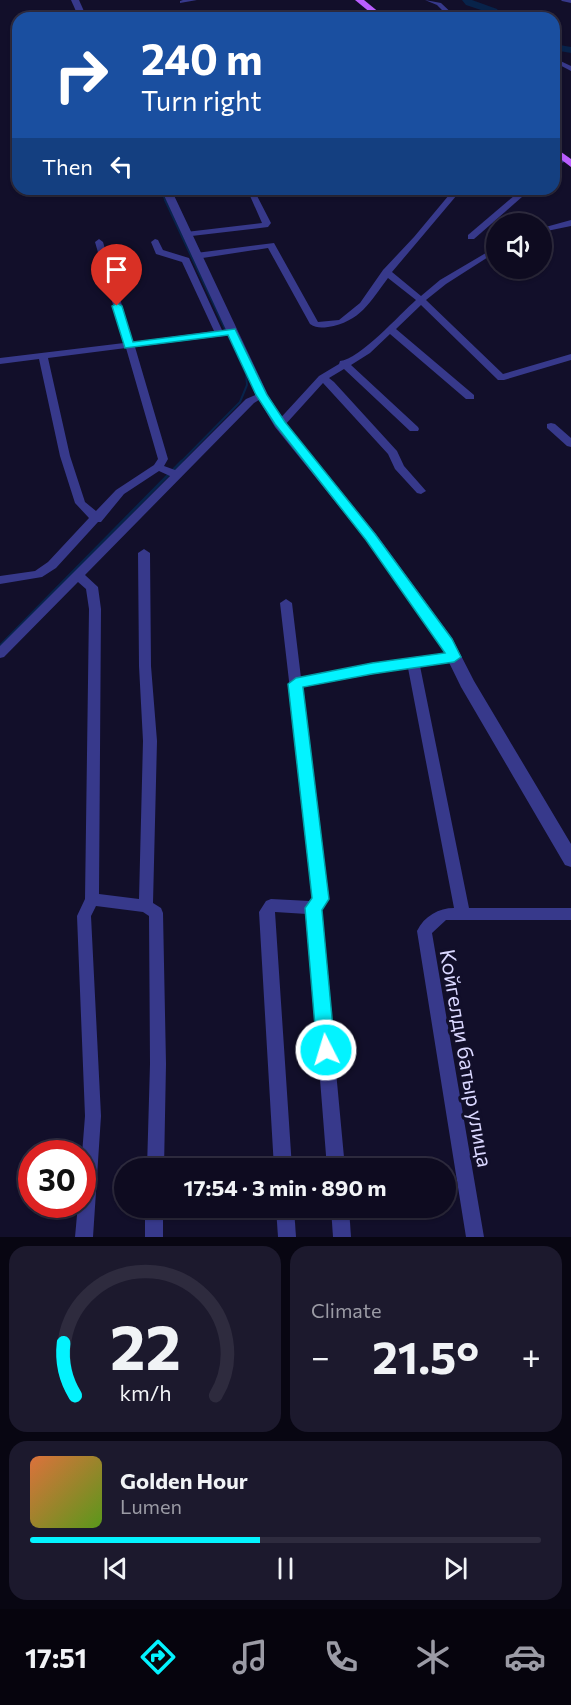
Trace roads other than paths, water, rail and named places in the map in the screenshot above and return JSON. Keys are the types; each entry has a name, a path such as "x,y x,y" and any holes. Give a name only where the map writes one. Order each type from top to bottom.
{"main road":[{"path":"359,0 374,12"}],"street":[{"path":"182,2 194,0"},
{"path":"428,0 439,4 448,12"},
{"path":"564,0 571,1"},
{"path":"169,195 226,332"},
{"path":"186,235 265,225 267,223 253,195"},
{"path":"196,256 271,245 315,324 342,322 363,305 386,272 453,195"},
{"path":"471,237 520,195"},
{"path":"552,228 571,223"},
{"path":"99,242 163,459 170,472"},
{"path":"154,242 159,252 186,260 190,265 280,424 371,537 447,642 472,693 571,860"},
{"path":"280,424 322,378 343,363 367,351 443,282 486,255"},
{"path":"386,272 421,300 501,378 571,357"},
{"path":"390,329 470,397"},
{"path":"0,361 226,332"},
{"path":"43,356 65,456 80,503 97,519"},
{"path":"343,363 414,429"},
{"path":"322,378 331,384 393,453 399,467 421,490"},
{"path":"0,654 78,576 170,472 250,401 262,395"},
{"path":"551,426 571,444"},
{"path":"0,580 38,574 52,565 120,492 170,472"},
{"path":"144,553 145,656 150,741 146,906"},
{"path":"78,576 92,587 94,609 92,898 84,916 93,1116 84,1237"},
{"path":"286,603 321,899 314,908 335,1158"},
{"path":"296,684 413,662 454,657"},
{"path":"413,662 463,914 571,914"},
{"path":"92,898 146,906 156,912 158,1064 155,1158"},
{"path":"282,1158 266,912 272,905 314,908"},
{"name":"Койгелди батыр улица","path":"463,914 443,914 424,931 475,1237"},
{"path":"154,1218 154,1237"},
{"path":"286,1218 287,1237"},
{"path":"341,1218 342,1237"}],"waterway":[{"path":"467,0 469,3 495,12"},
{"path":"560,48 571,50"},
{"path":"163,195 166,202"},
{"path":"165,200 246,374 247,385 240,402 181,462"},
{"path":"0,646 182,461"}]}
